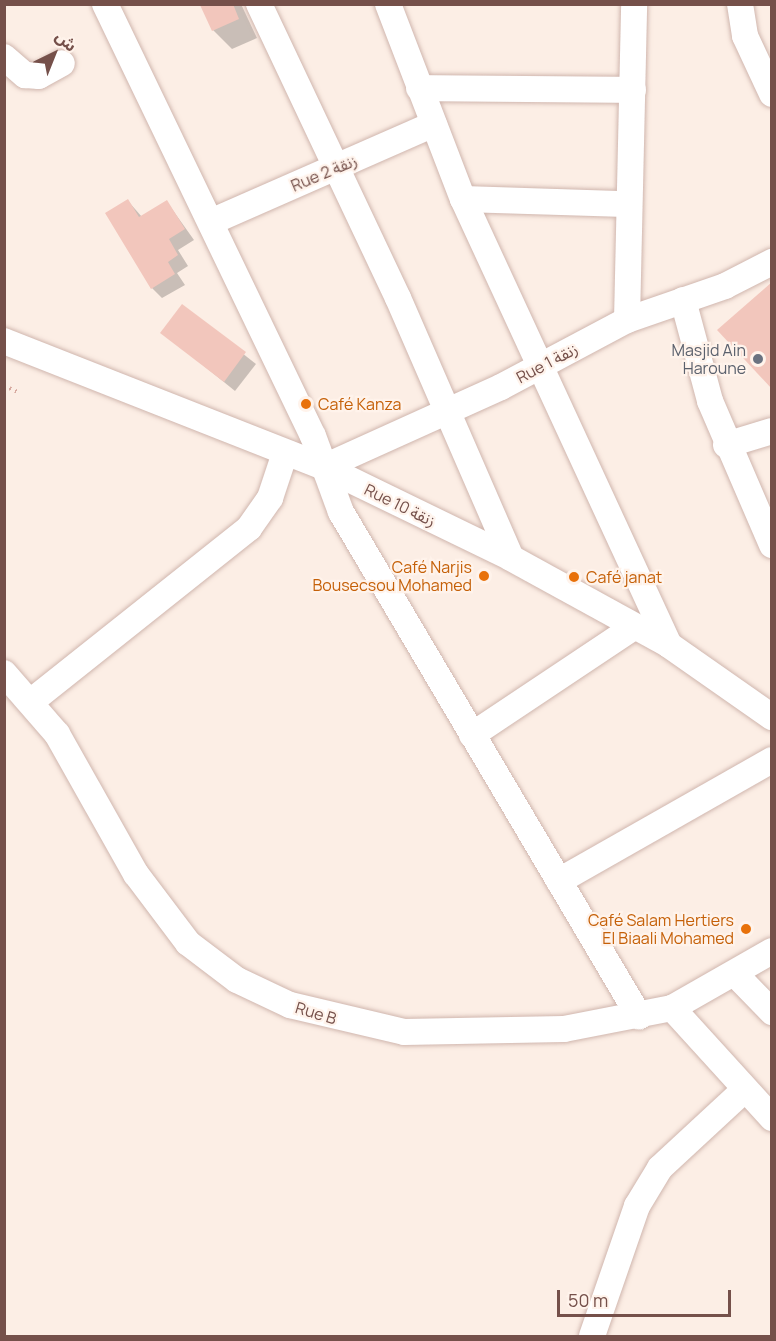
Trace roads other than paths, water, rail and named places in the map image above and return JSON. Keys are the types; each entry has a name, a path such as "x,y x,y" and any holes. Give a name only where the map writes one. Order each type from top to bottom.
{"street":[{"path":"105,4 213,220 362,549 639,1016"},
{"path":"259,4 448,411 511,558"},
{"path":"388,4 463,199 538,369 669,645"},
{"path":"627,320 626,204 633,90 634,4"},
{"path":"740,4 745,36 771,94"},
{"path":"4,57 25,75 39,76 62,63"},
{"path":"419,88 633,90"},
{"name":"Rue 2 زنقة","path":"213,220 434,124"},
{"path":"463,199 626,204"},
{"name":"Rue 1 زنقة","path":"324,468 538,369 627,320 683,300 771,262"},
{"path":"683,300 726,444 771,545"},
{"name":"Rue 10 زنقة","path":"4,341 324,468 511,558 669,645 771,717"},
{"path":"726,444 771,431"},
{"path":"33,700 249,528 270,498 285,453"},
{"path":"472,735 634,627"},
{"name":"Rue B","path":"8,683 33,700 161,908 188,943 237,980 290,1005 404,1032 526,1033 639,1016 672,1008 736,975 771,951"},
{"path":"559,881 771,760"},
{"path":"736,975 771,1012"},
{"path":"672,1008 742,1092 771,1118"},
{"path":"592,1336 637,1206 660,1168 742,1092"}],"place":[{"name":"Masjid Ain Haroune","path":"758,359"},
{"name":"Café Kanza","path":"306,404"},
{"name":"Café Narjis Bousecsou Mohamed","path":"484,576"},
{"name":"Café janat","path":"574,577"},
{"name":"Café Salam Hertiers El Biaali Mohamed","path":"746,929"}]}
